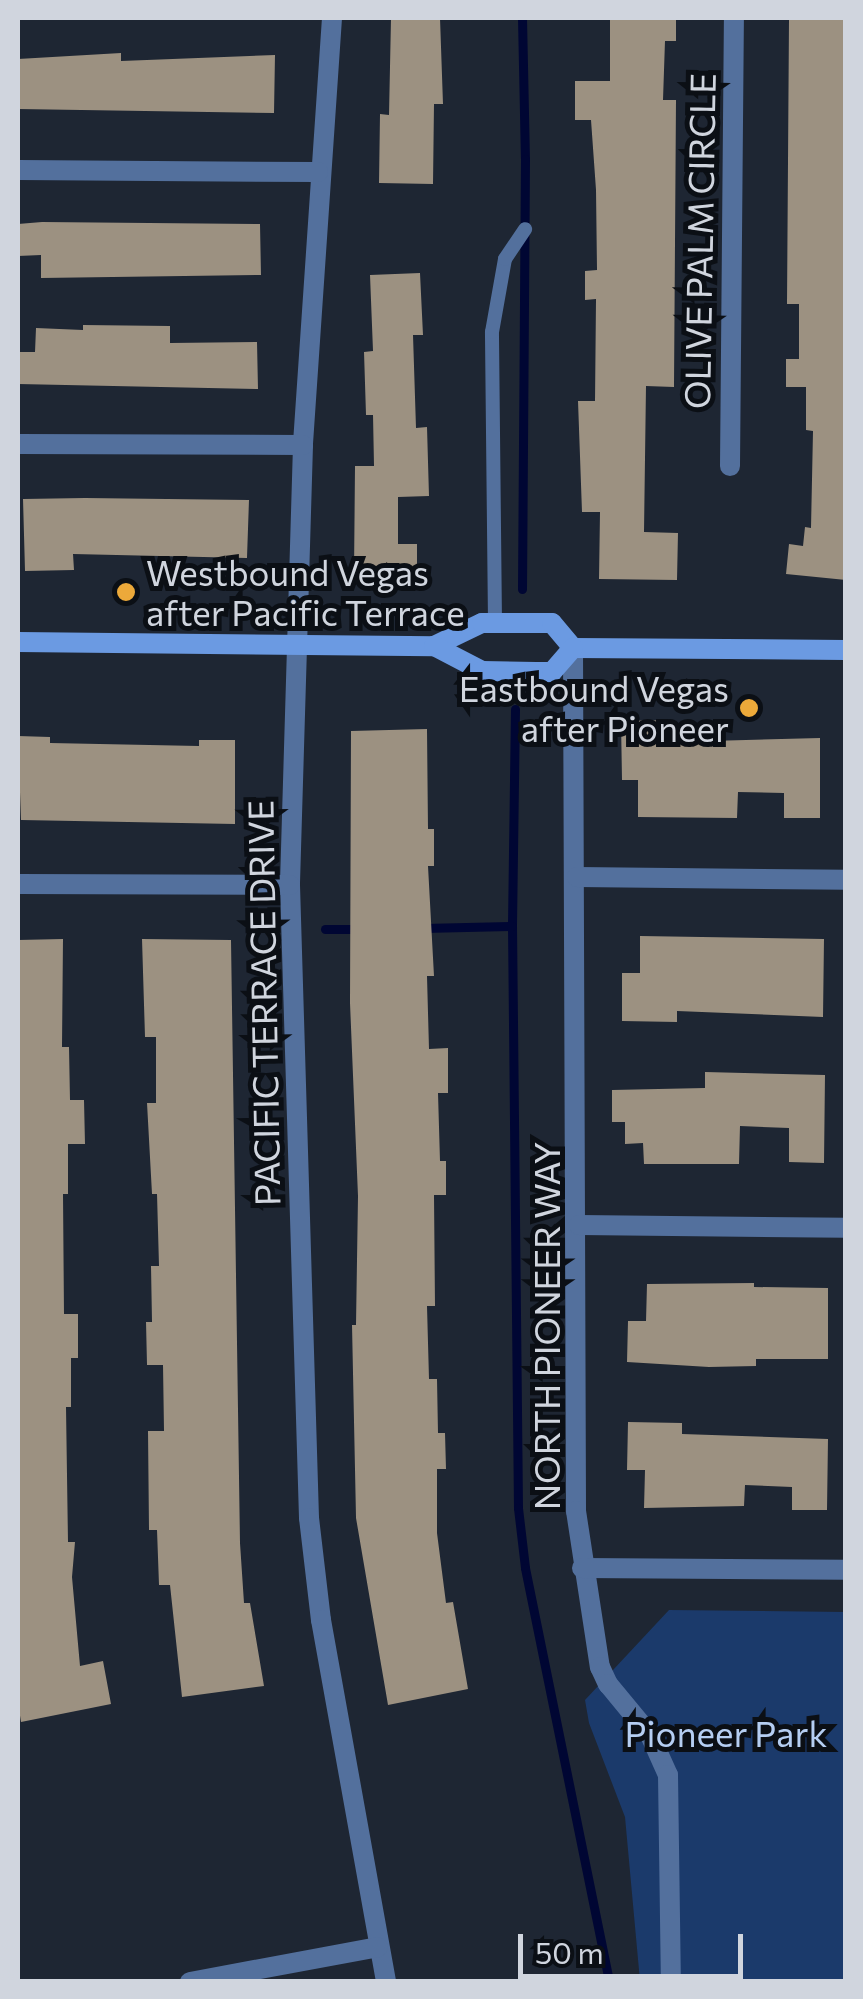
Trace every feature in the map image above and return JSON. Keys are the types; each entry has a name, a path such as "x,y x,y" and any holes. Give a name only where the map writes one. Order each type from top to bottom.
{"main road":[{"path":"18,642 434,646 482,623 552,623 574,648"},
{"path":"434,646 482,671 536,672 552,672 574,648 846,650"}],"street":[{"name":"PACIFIC TERRACE DRIVE","path":"332,18 318,172 303,445 294,645 290,886 309,1518 321,1620 386,1982"},
{"name":"OLIVE PALM CIRCLE","path":"730,466 734,18"},
{"path":"18,170 318,172"},
{"path":"18,444 303,445"},
{"name":"NORTH PIONEER WAY","path":"574,648 579,1225 576,1511 600,1668 650,1735 668,1775 670,1982"},
{"path":"577,877 846,880"},
{"path":"18,884 290,886"},
{"path":"579,1225 846,1228"},
{"path":"582,1568 846,1570"},
{"path":"190,1982 378,1947"}],"lane":[{"path":"495,623 492,332 505,259 525,229"}],"green space":[{"name":"Pioneer Park","path":"669,1610 845,1612 845,1981 640,1981 625,1817 589,1723 585,1700"}],"building":[{"path":"391,18 440,18 443,104 434,104 433,184 379,183 380,114 389,115"},
{"path":"610,18 676,18 676,41 665,41 663,100 676,100 674,387 646,386 644,532 678,533 677,580 599,579 600,512 582,512 578,401 595,401 596,299 585,300 585,271 597,270 596,190 591,120 575,120 575,81 610,81"},
{"path":"789,18 846,18 846,580 786,574 789,544 803,546 805,527 811,528 813,431 806,430 806,387 786,387 786,359 799,359 799,304 787,304"},
{"path":"121,53 121,61 275,55 274,113 18,109 18,59"},
{"path":"18,224 260,224 261,275 41,278 41,255 18,256"},
{"path":"420,273 423,335 413,335 416,428 427,427 429,496 398,497 398,544 417,544 417,574 354,573 355,466 374,466 373,415 366,415 364,352 373,351 370,275"},
{"path":"83,325 170,326 170,343 257,342 258,389 18,384 18,352 35,352 36,328 83,330"},
{"path":"23,499 249,500 247,558 73,554 74,570 25,571"},
{"path":"673,720 673,742 820,738 820,818 784,818 784,793 738,792 737,818 638,817 638,780 622,780 621,721"},
{"path":"427,729 428,829 434,829 434,866 428,866 434,976 427,976 429,1049 448,1048 448,1093 438,1093 440,1161 446,1161 446,1195 434,1195 435,1306 427,1306 429,1379 437,1379 438,1433 445,1433 446,1469 437,1469 437,1533 446,1603 453,1602 468,1689 388,1705 356,1518 352,1325 356,1325 358,1196 350,1003 351,731"},
{"path":"18,736 50,737 50,743 199,746 199,740 235,740 235,824 21,820"},
{"path":"640,936 824,939 823,1017 677,1011 677,1022 622,1021 622,973 640,973"},
{"path":"63,939 62,1047 69,1047 70,1100 84,1100 85,1144 68,1144 68,1194 63,1194 64,1314 78,1314 78,1358 71,1358 71,1407 66,1407 68,1542 75,1542 72,1577 80,1666 103,1661 111,1704 21,1722 18,940"},
{"path":"142,939 231,940 240,1543 244,1603 250,1603 264,1686 182,1697 170,1585 159,1585 157,1530 149,1530 148,1431 164,1431 163,1365 147,1365 146,1322 152,1322 151,1266 159,1266 157,1194 152,1194 147,1103 156,1103 156,1037 145,1037"},
{"path":"705,1072 825,1075 824,1163 789,1162 789,1128 740,1126 739,1164 644,1164 643,1143 625,1144 625,1122 612,1122 612,1090 705,1088"},
{"path":"754,1283 754,1287 828,1288 828,1359 756,1359 756,1366 709,1367 627,1362 628,1321 646,1321 647,1284"},
{"path":"628,1422 682,1423 682,1434 828,1439 827,1510 792,1510 792,1487 745,1485 744,1506 644,1508 645,1470 627,1470"}],"waterway":[{"path":"522,18 522,589"},
{"path":"515,709 512,926 518,1508 525,1568 609,1982"},
{"path":"423,928 512,926"},
{"path":"325,929 358,929"}],"place":[{"name":"Westbound Vegas after Pacific Terrace","path":"126,592"},
{"name":"Eastbound Vegas after Pioneer","path":"749,708"}]}
